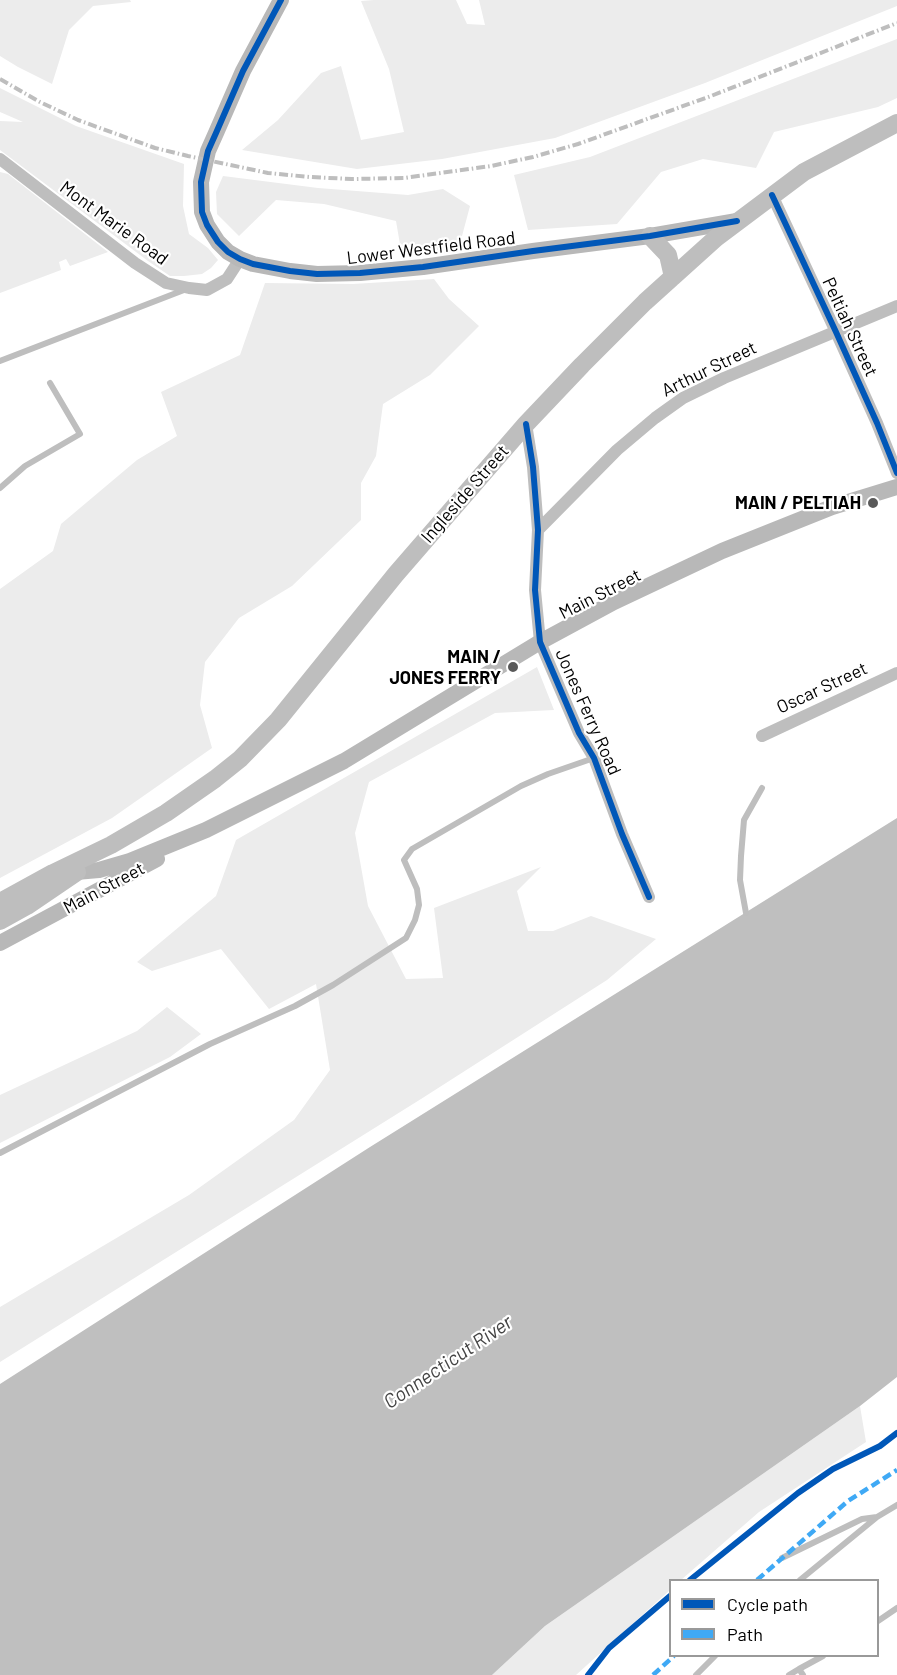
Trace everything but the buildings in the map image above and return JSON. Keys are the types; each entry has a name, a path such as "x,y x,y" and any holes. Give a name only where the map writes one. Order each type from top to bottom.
{"main road":[{"name":"Lower Westfield Road","path":"281,0 243,71 206,159 201,182 202,212 207,225 218,242 240,259 253,264 290,271 317,274 360,273 423,267 650,236 737,221"},
{"name":"Ingleside Street","path":"23,898 53,873 111,845 166,813 215,779 263,736 396,574 526,424 582,365 673,277 737,221 804,172 897,123"},
{"path":"650,236 668,255 673,277"},
{"name":"Main Street","path":"0,943 148,865 206,830 344,760 540,642 614,602 722,551 832,507 897,487"},
{"name":"Main Street","path":"53,873 99,870 130,861 206,830"},
{"name":"Ingleside Street","path":"23,898 75,873 111,845"},
{"path":"0,902 23,898"},
{"path":"0,921 23,898"}],"street":[{"name":"Mont Marie Road","path":"1,161 135,263 166,283 207,290 222,283 240,259"},
{"name":"Peltiah Street","path":"772,195 877,423 897,473"},
{"name":"Arthur Street","path":"538,530 617,450 683,398 724,378 897,306"},
{"name":"Jones Ferry Road","path":"526,424 533,467 538,530 535,590 540,642 579,733 594,758 622,834 649,897"},
{"name":"Oscar Street","path":"762,736 897,673"}],"lane":[{"path":"0,361 189,288"},
{"path":"0,488 25,466 80,434 50,383"},
{"path":"0,1153 210,1044 296,1006 406,938 419,905 417,890 404,860 412,849 521,786 594,758"},
{"path":"746,913 740,880 744,820 762,788"},
{"path":"802,1579 877,1516 897,1504"},
{"path":"782,1558 862,1519 877,1516"},
{"path":"879,1620 897,1608"},
{"path":"696,1675 714,1657"},
{"path":"789,1675 801,1672 822,1657"}],"shaded area":[{"path":"0,0 130,0 131,2 93,6 69,30 52,84 0,56"},
{"path":"456,0 467,24 485,25 479,0 897,0 897,6 705,83 555,138 442,159 357,169 242,150 278,120 321,73 341,66 361,140 404,132 389,69 361,1"},
{"path":"897,39 897,98 878,107 774,132 756,168 703,159 661,172 617,224 528,230 514,175 590,157"},
{"path":"0,88 76,126 184,164 183,206 189,234 208,248 218,260 202,274 170,276 0,150 0,121 23,122 0,112"},
{"path":"0,172 8,174 108,252 70,266 66,259 59,262 61,270 0,293"},
{"path":"223,176 318,188 408,195 443,189 470,206 462,236 447,253 402,256 396,221 324,204 276,200 239,236 217,214 216,192"},
{"path":"434,279 449,299 479,326 430,375 383,404 376,456 361,483 361,520 292,586 239,618 205,662 200,705 212,748 112,818 0,878 0,589 53,551 61,524 137,460 177,436 161,392 240,355 265,283 353,284"},
{"path":"537,667 554,710 495,713 369,782 355,833 368,906 406,979 443,978 434,908 541,867 517,891 528,931 553,931 591,916 656,939 607,980 0,1362 0,1307 189,1195 294,1120 330,1070 316,984 269,1009 221,949 152,971 137,962 216,896 236,840"},
{"path":"167,1007 201,1034 170,1057 0,1143 0,1095 137,1031"},
{"path":"860,1406 866,1442 759,1512 682,1579 669,1579 669,1591 576,1675 492,1675 545,1626"}],"water":[{"name":"Connecticut River","path":"897,818 897,1377 860,1406 545,1626 492,1675 0,1675 0,1384 370,1147"}],"railway":[{"path":"0,79 78,120 155,148 268,173 352,179 404,178 491,166 578,144 711,96 897,23"}],"marked path":[{"path":"758,1579 848,1501 897,1470"},
{"path":"653,1675 673,1657"}],"cycle path":[{"path":"281,0 243,71 208,151 201,182 202,212 207,225 218,242 240,259 253,264 290,271 317,274 360,273 423,267 650,236 737,221"},
{"path":"772,195 877,423 897,473"},
{"path":"526,424 533,467 538,530 535,590 540,642 579,733 594,758 622,834 649,897"},
{"path":"691,1579 798,1493 833,1469 880,1446 897,1433"},
{"path":"588,1675 609,1648 669,1597"}],"place":[{"name":"MAIN / PELTIAH","path":"873,503"},
{"name":"MAIN / JONES FERRY","path":"513,667"}]}
